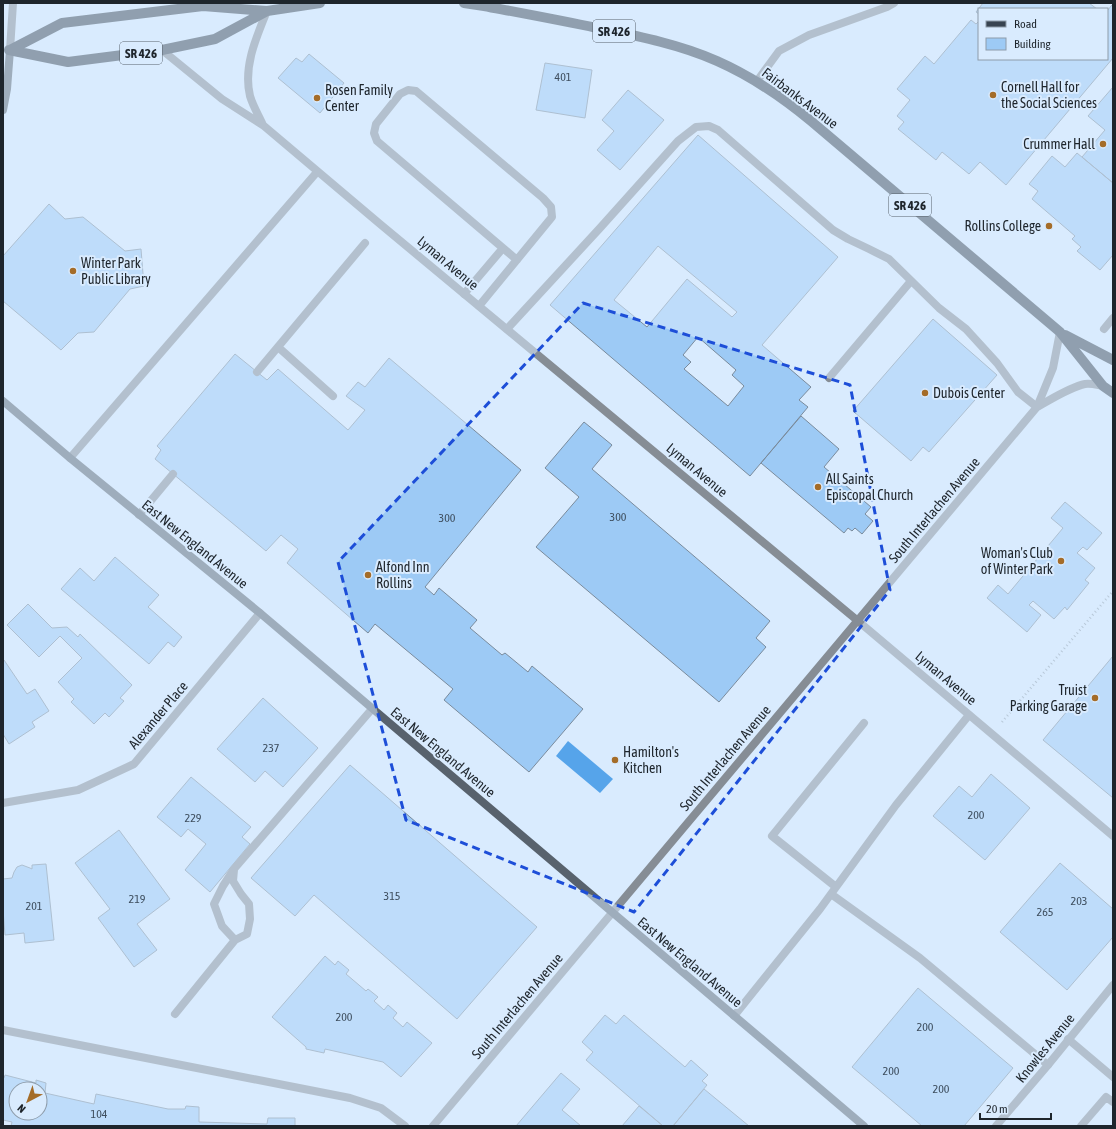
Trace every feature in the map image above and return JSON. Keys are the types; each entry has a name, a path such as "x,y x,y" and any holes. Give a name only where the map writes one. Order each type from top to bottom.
{"main road":[{"name":"SR 426","path":"6,50 62,23 203,6 267,11 320,3"},
{"name":"Fairbanks Avenue","path":"464,3 632,35 675,46 715,60 757,81 811,121 1060,332 1104,386 1113,393"},
{"name":"SR 426","path":"6,50 68,62 162,50 215,39 267,11"},
{"name":"Fairbanks Avenue","path":"1060,332 1113,360"}],"street":[{"path":"3,110 7,89 6,50 13,3"},
{"path":"757,81 779,51 809,35 887,7 894,3"},
{"name":"Lyman Avenue","path":"264,126 251,98 248,83 248,70 254,44 267,11"},
{"name":"Lyman Avenue","path":"162,50 222,99 264,126 317,172 858,621 1113,836"},
{"path":"479,306 517,260 552,217 551,207 543,198 416,91 408,90 400,94 376,124 374,133 377,141 517,260"},
{"path":"507,329 678,141 696,127 709,126 718,130 833,230 889,259 939,308 966,329 996,363 1018,392 1037,407"},
{"path":"70,458 317,172"},
{"path":"257,372 365,243"},
{"path":"464,294 503,248"},
{"path":"829,378 911,281"},
{"path":"1104,329 1113,318"},
{"name":"South Interlachen Avenue","path":"433,1126 1037,407 1053,368 1060,332"},
{"path":"278,347 333,396"},
{"name":"South Interlachen Avenue","path":"1037,407 1085,384 1104,386"},
{"name":"East New England Avenue","path":"3,401 139,515 260,613 864,1126"},
{"path":"139,515 173,474"},
{"name":"Alexander Place","path":"3,802 78,790 134,764 260,613"},
{"path":"235,940 222,926 214,904 223,886 234,869 372,709"},
{"path":"734,1016 831,894 896,805 969,715"},
{"path":"836,887 772,836 864,723"},
{"path":"175,1014 235,940 247,934 250,918 249,904 233,881 234,869"},
{"path":"831,894 920,958 1048,1065"},
{"name":"Knowles Avenue","path":"996,1126 1113,985"},
{"path":"3,1030 350,1098 381,1108 404,1126"},
{"path":"1068,1039 1113,1077"},
{"path":"1081,1126 1106,1097 1113,1102"}],"path":[{"path":"992,734 1113,591"}],"highlighted area":[{"path":"583,303 850,385 890,590 634,912 406,820 338,562"}],"water":[{"path":"568,741 613,779 600,793 556,756"}],"building":[{"path":"983,3 1089,3 1096,8 979,8"},
{"name":"Cornell Hall for the Social Sciences","path":"1112,5 1113,6 1113,58 1006,185 980,162 969,174 942,152 936,160 898,129 904,122 897,116 910,100 897,89 925,56 934,64 971,20 976,24 978,22 978,60 1108,60 1108,10"},
{"name":"Rosen Family Center","path":"309,54 344,83 320,113 278,78 296,58 302,62"},
{"path":"545,63 592,70 585,118 536,110"},
{"name":"Crummer Hall","path":"1113,87 1113,183 1082,157 1105,130 1088,116"},
{"path":"628,90 664,120 620,170 597,150 614,131 602,120"},
{"path":"698,135 838,257 762,345 811,387 799,400 808,407 750,476 550,305","holes":["658,246 737,312 732,317 687,279 647,327 614,300","698,337 736,370 732,375 744,386 728,406 684,369 691,362 683,355"]},
{"path":"1077,153 1113,183 1113,255 1100,270 1077,251 1081,247 1072,239 1075,236 1032,199 1038,191 1029,184 1052,156 1065,167"},
{"name":"Winter Park Public Library","path":"49,204 65,219 83,217 125,251 141,249 144,286 130,289 94,332 78,333 61,350 3,301 3,256"},
{"name":"Dubois Center","path":"933,319 997,375 929,452 923,447 911,461 853,411"},
{"name":"Alfond Inn Rollins","path":"235,354 267,380 278,369 348,430 365,410 346,396 358,382 365,387 389,358 521,470 425,587 434,595 439,588 477,620 470,628 502,655 505,653 528,672 532,666 583,709 529,772 444,700 453,689 375,624 368,633 287,563 298,549 281,535 266,551 155,459 161,450 157,446"},
{"name":"All Saints Episcopal Church","path":"801,416 839,449 824,467 871,507 865,514 873,521 862,534 855,528 852,531 848,528 844,533 761,463"},
{"path":"584,422 612,445 592,469 770,621 756,638 766,647 719,702 536,547 579,497 545,468"},
{"name":"Woman's Club of Winter Park","path":"1065,502 1102,533 1087,550 1083,547 1077,553 1095,568 1085,580 1089,583 1067,610 1065,607 1054,619 1033,601 1029,605 1041,615 1027,632 987,598 998,585 1008,594 1063,528 1051,518"},
{"path":"115,557 159,595 148,607 182,637 174,647 168,642 149,664 61,589 80,568 94,581"},
{"path":"28,604 52,628 67,627 78,637 80,634 132,685 120,698 124,701 109,717 105,713 94,724 71,702 74,699 58,682 82,658 60,636 39,657 7,625"},
{"name":"Truist Parking Garage","path":"1113,656 1113,798 1043,740"},
{"path":"4,660 27,694 35,689 49,711 32,722 35,727 9,744 3,734"},
{"path":"263,698 318,748 283,787 265,771 255,782 217,749"},
{"path":"350,765 537,927 457,1019 314,895 295,916 251,878"},
{"path":"991,774 1030,808 985,860 933,816 959,786 972,797"},
{"path":"191,777 251,827 242,837 250,844 210,892 185,870 206,844 188,829 181,837 157,817"},
{"path":"119,830 170,899 137,924 157,950 134,967 98,918 110,909 75,863"},
{"path":"1060,863 1113,909 1113,937 1067,990 1000,932"},
{"path":"46,864 54,940 25,943 24,933 5,935 3,879 12,878 17,867 22,865 32,869 32,865"},
{"path":"325,956 335,965 338,961 349,970 346,974 366,991 368,989 378,997 374,1001 384,1010 388,1005 397,1013 393,1018 403,1027 407,1022 432,1043 401,1077 383,1062 325,1049 324,1053 306,1049 306,1047 272,1017"},
{"path":"918,988 1013,1068 964,1126 922,1126 852,1067"},
{"path":"605,1015 616,1024 624,1015 685,1067 691,1060 708,1075 702,1081 707,1085 673,1126 663,1126 586,1060 593,1052 582,1042"},
{"path":"561,1073 580,1089 562,1110 581,1126 516,1126"},
{"path":"5,1075 28,1081 8,1081 8,1121 48,1121 48,1094 94,1104 96,1094 168,1109 185,1109 186,1106 199,1107 199,1122 267,1124 268,1118 295,1118 295,1126 11,1126 12,1122 3,1120 3,1078"},
{"path":"704,1089 749,1126 673,1126"},
{"path":"639,1106 663,1126 622,1126"}],"place":[{"name":"Cornell Hall for the Social Sciences","path":"993,95"},
{"name":"Rosen Family Center","path":"317,98"},
{"name":"Crummer Hall","path":"1103,144"},
{"name":"Rollins College","path":"1049,226"},
{"name":"Winter Park Public Library","path":"73,271"},
{"name":"Dubois Center","path":"925,393"},
{"name":"All Saints Episcopal Church","path":"818,487"},
{"name":"Woman's Club of Winter Park","path":"1061,561"},
{"name":"Alfond Inn Rollins","path":"368,575"},
{"name":"Truist Parking Garage","path":"1095,698"},
{"name":"Hamilton's Kitchen","path":"615,760"}]}
